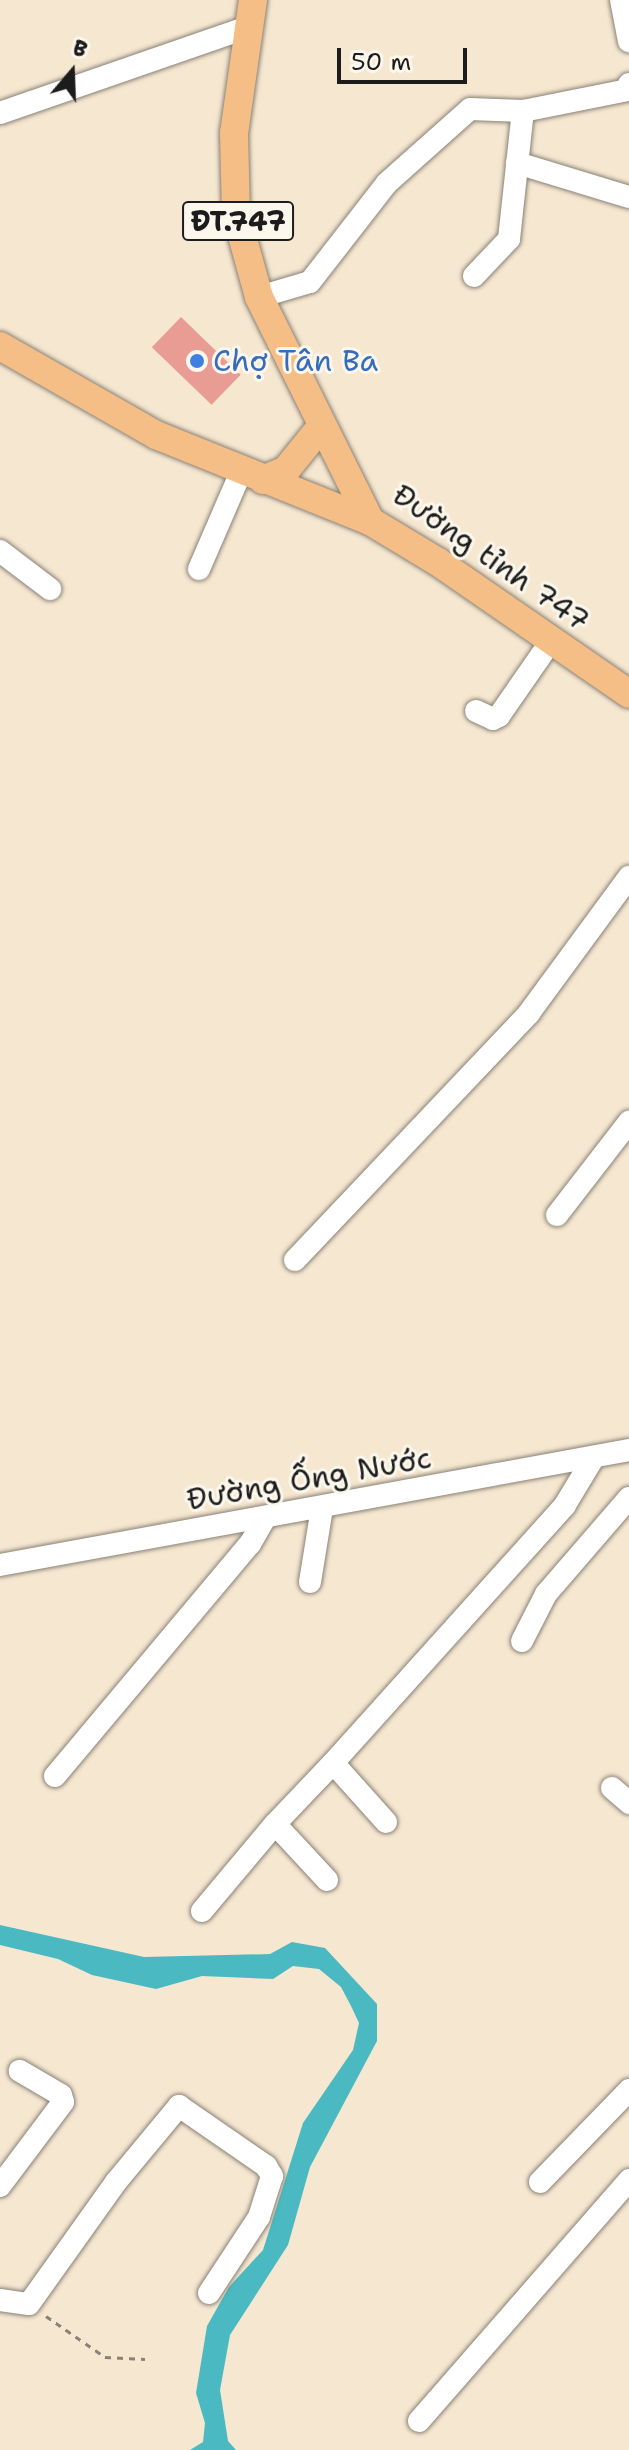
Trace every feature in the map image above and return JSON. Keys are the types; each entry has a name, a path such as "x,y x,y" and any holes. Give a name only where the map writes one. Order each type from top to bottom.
{"main road":[{"name":"Đường tỉnh 747","path":"251,13 234,133 236,214 259,297 320,428 370,521 629,694"},
{"path":"0,346 156,435 370,521"},
{"path":"252,476 286,470 320,428"}],"street":[{"path":"621,0 629,41"},
{"path":"0,113 251,13"},
{"path":"259,297 310,282 387,183 455,118 470,109 523,111 628,90 629,84"},
{"path":"474,276 509,239 523,111"},
{"path":"517,163 629,197"},
{"path":"199,569 252,476"},
{"path":"0,551 50,589"},
{"path":"476,711 493,719 499,716 551,641"},
{"path":"295,1260 529,1013 629,877"},
{"path":"557,1215 629,1122"},
{"name":"Đường Ống Nước","path":"0,1565 629,1450"},
{"path":"202,1911 275,1824 565,1505 594,1457"},
{"path":"522,1641 546,1594 629,1498"},
{"path":"310,1582 322,1508"},
{"path":"55,1776 250,1544 265,1518"},
{"path":"333,1763 386,1822"},
{"path":"275,1824 327,1880"},
{"path":"0,2186 63,2102 61,2095 20,2071"},
{"path":"540,2182 629,2090"},
{"path":"0,2300 29,2304 125,2170 179,2106 266,2166 272,2176 259,2217 209,2293"},
{"path":"419,2421 629,2180"}],"path":[{"path":"29,2304 105,2357 145,2359"}],"water":[{"path":"0,1925 144,1957 270,1954 292,1942 325,1948 377,2004 377,2041 310,2167 288,2245 230,2335 220,2390 228,2441 236,2450 190,2450 203,2442 205,2423 196,2393 207,2326 229,2287 263,2250 303,2123 353,2050 359,2023 341,1987 319,1969 293,1966 273,1979 202,1976 156,1989 92,1975 58,1959 0,1945"}],"building":[{"name":"Chợ Tân Ba","path":"181,317 241,375 212,405 152,347"}],"place":[{"name":"Chợ Tân Ba","path":"197,361"}]}
